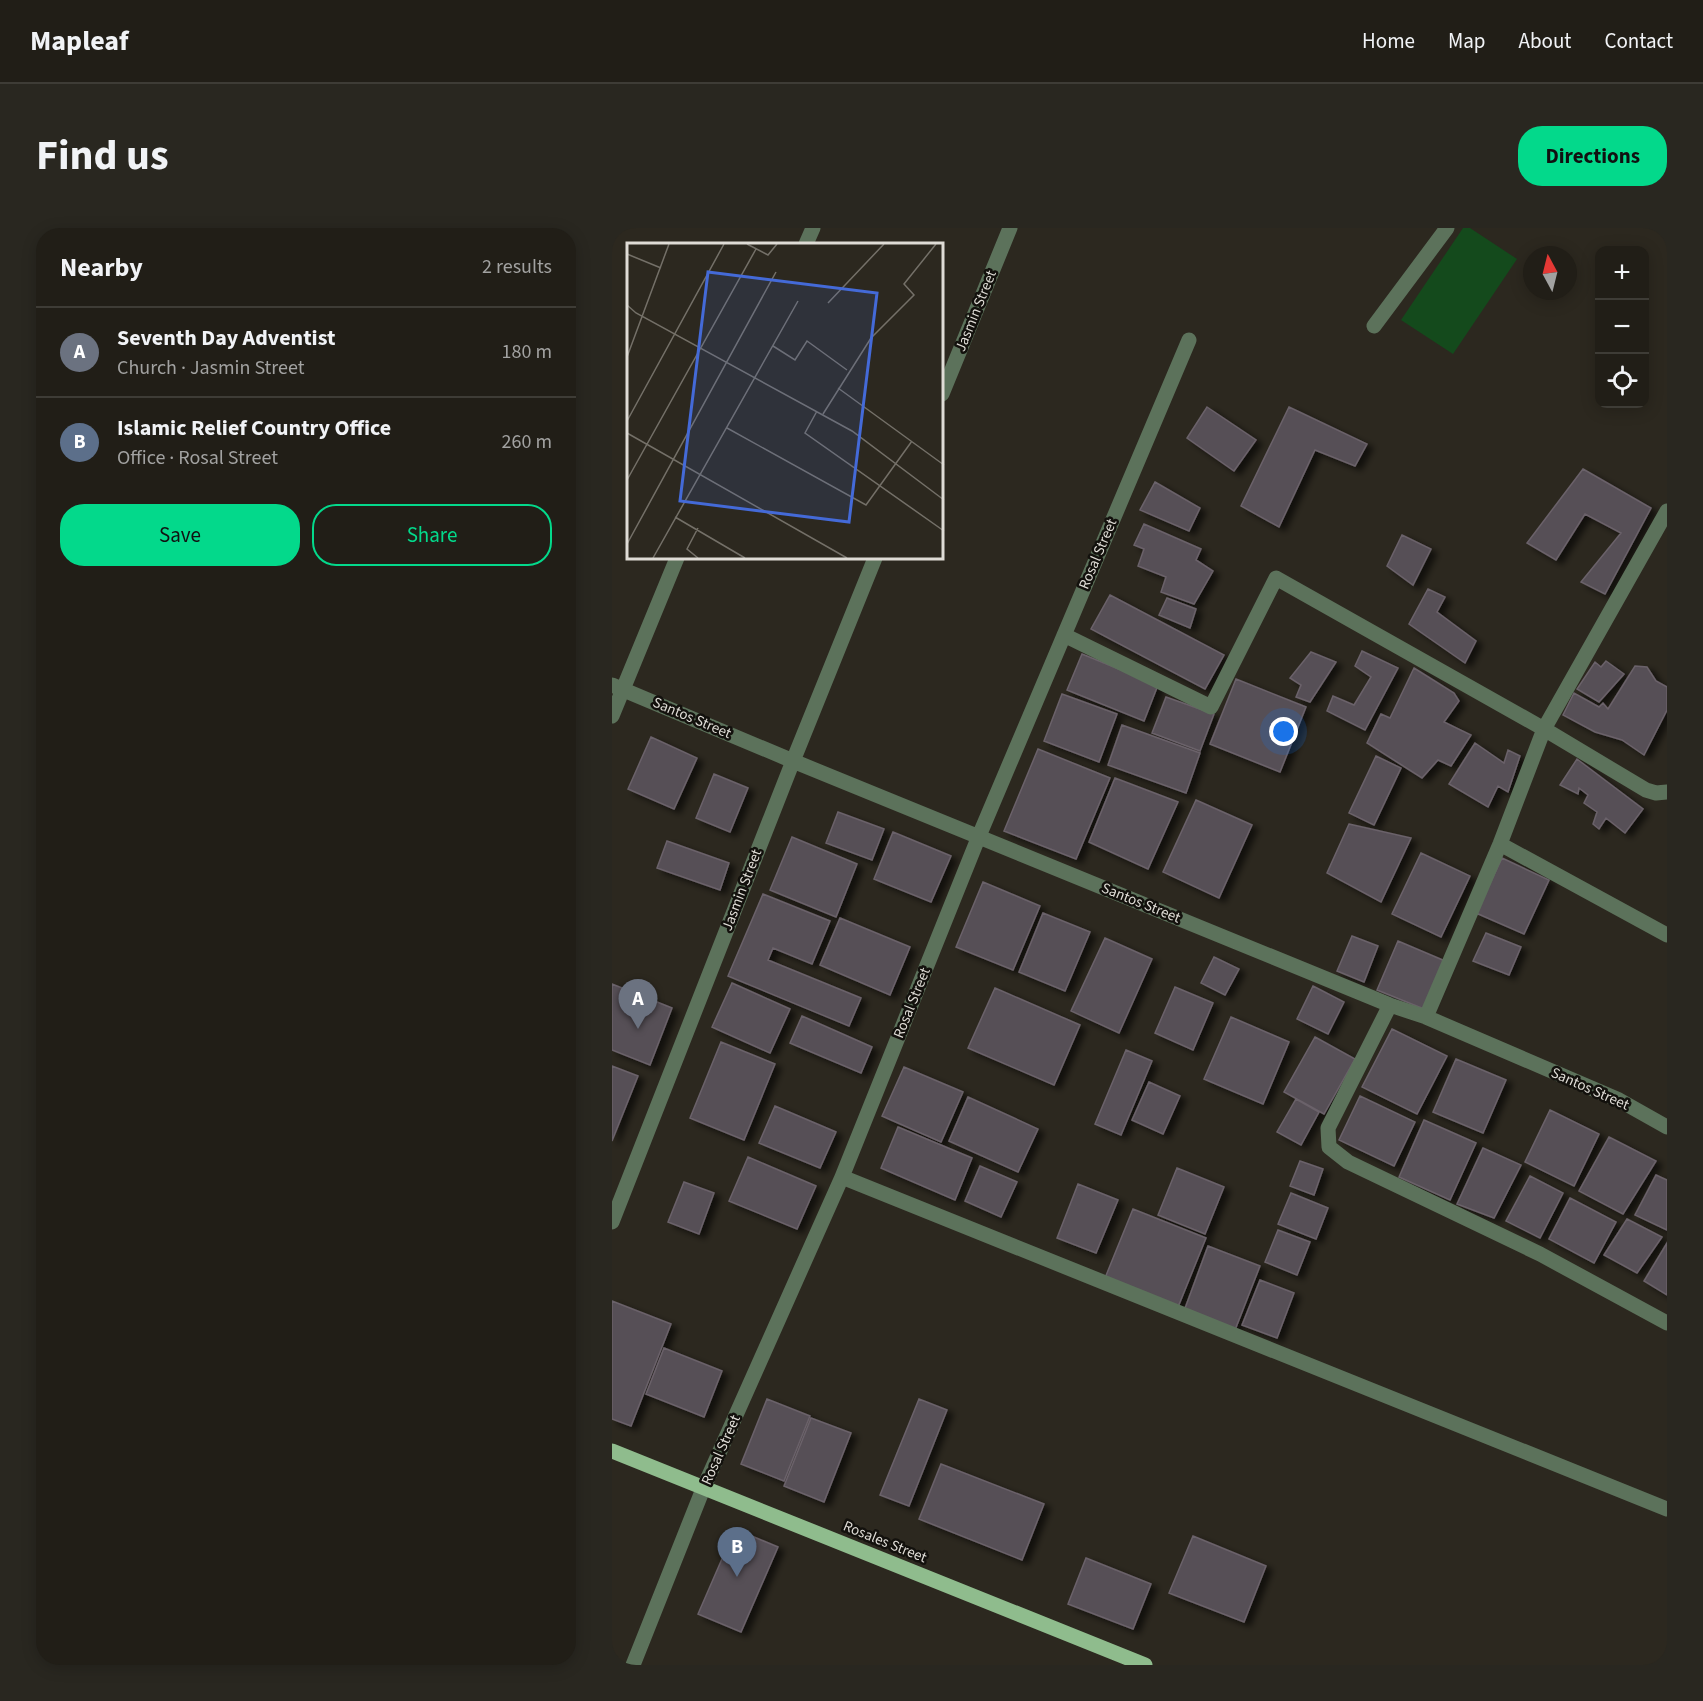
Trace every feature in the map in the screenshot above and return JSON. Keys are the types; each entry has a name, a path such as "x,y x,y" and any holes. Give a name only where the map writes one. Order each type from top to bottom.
{"main road":[{"name":"Rosales Street","path":"612,1450 703,1489 1145,1665"}],"street":[{"path":"806,243 813,228"},
{"name":"Jasmin Street","path":"944,389 1010,228"},
{"path":"1374,326 1447,228"},
{"name":"Rosal Street","path":"633,1665 703,1489 842,1176 979,836 1189,340"},
{"path":"1426,1017 1500,844 1544,729 1667,511"},
{"path":"612,716 618,687 676,560"},
{"name":"Jasmin Street","path":"612,1222 874,560"},
{"path":"1064,635 1211,707 1276,578 1544,729 1646,790 1656,793 1667,792"},
{"name":"Santos Street","path":"618,687 1390,1005 1426,1017 1619,1100 1667,1127"},
{"path":"1500,844 1667,935"},
{"path":"1390,1005 1328,1128 1329,1148 1348,1162 1540,1254 1667,1323"},
{"path":"842,1176 1667,1509"}],"green space":[{"path":"1463,228 1470,228 1517,259 1453,354 1401,320"}],"building":[{"path":"1207,407 1256,440 1234,471 1187,438"},
{"path":"1289,407 1367,444 1355,466 1315,450 1279,527 1241,506"},
{"path":"1583,469 1651,508 1605,594 1581,582 1621,533 1585,514 1556,560 1527,543"},
{"path":"1155,482 1200,508 1189,531 1140,510"},
{"path":"1144,524 1201,549 1196,560 1213,571 1194,604 1161,592 1166,577 1138,566 1144,549 1134,545"},
{"path":"1402,535 1431,549 1413,585 1387,566"},
{"path":"1428,589 1445,597 1437,612 1476,641 1465,663 1409,624"},
{"path":"1110,595 1224,655 1205,689 1091,629"},
{"path":"1167,598 1196,609 1190,628 1159,615"},
{"path":"1362,651 1398,668 1365,730 1327,711 1333,696 1354,705 1371,677 1355,666"},
{"path":"1311,652 1336,662 1310,702 1296,697 1301,685 1290,678"},
{"path":"1082,654 1158,685 1144,721 1067,690"},
{"path":"1606,661 1624,674 1599,702 1577,689 1595,662 1601,667"},
{"path":"1635,666 1647,667 1656,681 1667,687 1667,710 1644,755 1622,740 1595,732 1563,715 1574,693 1599,707 1603,703 1608,709"},
{"path":"1414,668 1454,693 1459,701 1444,722 1471,735 1451,766 1438,760 1422,778 1367,743 1381,714 1390,718"},
{"path":"1236,679 1306,707 1280,772 1210,744"},
{"path":"1062,694 1117,714 1099,762 1044,741"},
{"path":"1166,697 1214,714 1200,751 1152,733"},
{"path":"1122,725 1200,753 1186,793 1108,765"},
{"path":"651,737 697,758 674,809 628,789"},
{"path":"1475,743 1504,763 1508,750 1520,756 1508,792 1498,786 1488,807 1449,784"},
{"path":"1038,749 1110,778 1076,859 1004,831"},
{"path":"1376,756 1401,768 1374,825 1349,813"},
{"path":"1577,759 1643,809 1625,833 1606,818 1599,829 1593,824 1597,812 1584,803 1588,795 1579,788 1578,794 1560,785"},
{"path":"714,774 748,788 730,832 696,818"},
{"path":"1115,778 1178,802 1148,869 1089,842"},
{"path":"1196,800 1252,825 1219,898 1163,872"},
{"path":"838,812 884,829 872,860 826,843"},
{"path":"1349,824 1411,838 1381,902 1327,873"},
{"path":"893,832 951,856 931,902 874,879"},
{"path":"792,837 857,864 836,917 770,890"},
{"path":"667,841 729,863 720,890 657,868"},
{"path":"1421,853 1470,876 1441,937 1392,914"},
{"path":"1502,858 1549,880 1524,934 1476,913"},
{"path":"983,882 1040,906 1013,970 956,947"},
{"path":"763,894 830,921 812,964 773,948 768,960 861,998 849,1026 728,976"},
{"path":"1043,913 1090,932 1065,991 1019,972"},
{"path":"840,918 910,947 890,995 820,965"},
{"path":"1486,933 1521,947 1509,975 1473,961"},
{"path":"1352,936 1378,946 1364,982 1337,971"},
{"path":"1105,938 1152,959 1119,1033 1071,1011"},
{"path":"1398,941 1445,961 1424,1009 1377,990"},
{"path":"1214,957 1239,969 1225,995 1201,983"},
{"path":"732,983 790,1009 770,1053 712,1027"},
{"path":"612,984 672,1008 650,1065 612,1050"},
{"path":"1313,986 1344,1002 1328,1034 1297,1019"},
{"path":"1175,987 1213,1003 1193,1050 1155,1033"},
{"path":"995,988 1080,1025 1054,1085 968,1048"},
{"path":"802,1016 872,1047 861,1073 790,1043"},
{"path":"1231,1017 1289,1042 1263,1104 1204,1079"},
{"path":"1392,1029 1447,1056 1417,1114 1362,1087"},
{"path":"1315,1037 1355,1059 1324,1114 1284,1092"},
{"path":"721,1042 775,1064 744,1140 690,1118"},
{"path":"1126,1050 1152,1061 1121,1135 1095,1124"},
{"path":"1456,1059 1506,1080 1483,1133 1433,1112"},
{"path":"612,1066 638,1076 612,1141"},
{"path":"904,1067 963,1092 941,1142 882,1116"},
{"path":"1149,1082 1180,1096 1163,1134 1132,1120"},
{"path":"1360,1096 1415,1122 1394,1166 1339,1140"},
{"path":"968,1097 1038,1129 1018,1172 949,1141"},
{"path":"1296,1099 1319,1112 1301,1145 1277,1132"},
{"path":"775,1106 836,1132 820,1168 759,1143"},
{"path":"1550,1110 1599,1134 1574,1186 1525,1162"},
{"path":"1424,1120 1476,1143 1450,1200 1399,1177"},
{"path":"898,1127 972,1158 955,1200 881,1168"},
{"path":"1609,1137 1656,1161 1623,1214 1579,1191"},
{"path":"1483,1148 1521,1165 1494,1218 1457,1204"},
{"path":"748,1157 816,1186 797,1229 729,1201"},
{"path":"1300,1161 1323,1169 1314,1195 1290,1186"},
{"path":"980,1166 1017,1182 1001,1217 965,1201"},
{"path":"1177,1168 1224,1187 1205,1234 1158,1215"},
{"path":"1656,1175 1667,1180 1667,1230 1635,1215"},
{"path":"1530,1176 1563,1193 1540,1238 1506,1221"},
{"path":"684,1182 714,1193 699,1234 668,1222"},
{"path":"1078,1184 1118,1200 1096,1253 1057,1238"},
{"path":"1291,1193 1328,1208 1316,1239 1278,1224"},
{"path":"1570,1198 1616,1222 1594,1263 1549,1239"},
{"path":"1133,1209 1206,1238 1178,1307 1105,1278"},
{"path":"1627,1219 1662,1237 1637,1273 1604,1255"},
{"path":"1278,1230 1310,1242 1297,1275 1265,1262"},
{"path":"1667,1243 1667,1295 1644,1281"},
{"path":"1208,1246 1260,1266 1235,1330 1184,1311"},
{"path":"1260,1280 1294,1293 1277,1338 1242,1325"},
{"path":"612,1301 671,1324 631,1426 612,1419"},
{"path":"664,1348 722,1371 704,1417 646,1394"},
{"path":"767,1399 810,1416 784,1481 741,1464"},
{"path":"919,1399 947,1410 909,1506 880,1495"},
{"path":"811,1418 851,1433 824,1502 784,1486"},
{"path":"941,1464 1044,1504 1022,1560 919,1519"},
{"path":"735,1529 778,1547 741,1632 698,1614"},
{"path":"1193,1536 1266,1566 1244,1622 1169,1593"},
{"path":"1086,1558 1151,1584 1133,1629 1068,1604"}],"place":[{"name":"Seventh Day Adventist","path":"638,1029"},
{"name":"Islamic Relief Country Office","path":"737,1577"}]}
